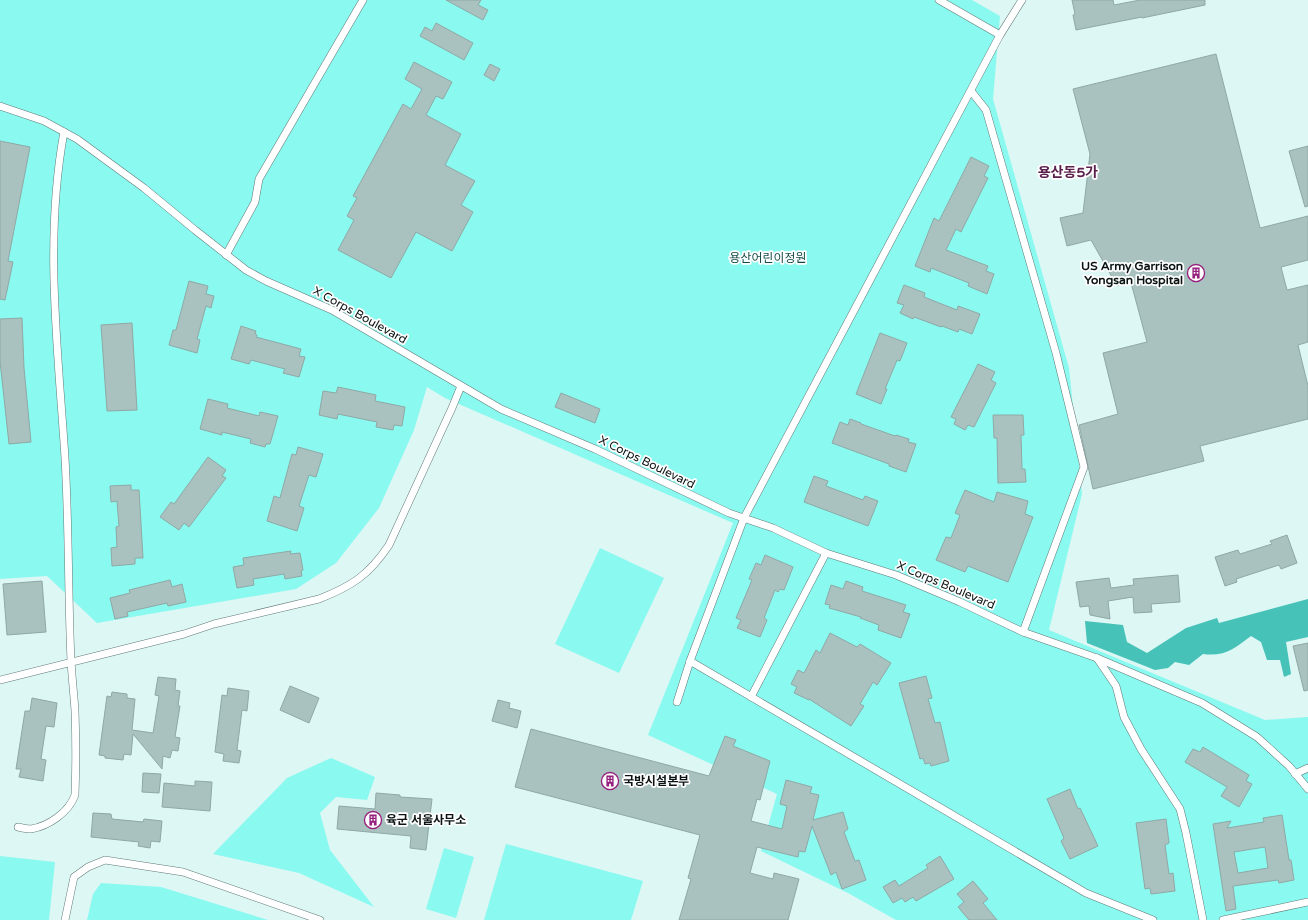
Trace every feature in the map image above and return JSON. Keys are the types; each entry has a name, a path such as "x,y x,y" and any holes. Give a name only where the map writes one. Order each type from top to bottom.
{"lane":[{"path":"226,255 255,202 259,179 363,0"},
{"path":"939,0 1000,35"},
{"path":"677,702 690,661 744,518 1000,35 1022,0"},
{"path":"970,91 986,110 1056,353 1084,467 1023,632"},
{"name":"X Corps Boulevard","path":"0,106 36,118 77,139 144,188 246,270 332,310 501,409 595,449 713,506 773,528 826,553 896,575 960,602 1023,632 1097,658 1202,703 1257,737 1289,766 1308,789"},
{"path":"18,827 29,829 38,827 57,817 66,811 72,802 74,795 75,712 71,661 65,458 58,380 53,225 59,157 64,132"},
{"path":"0,680 71,661 184,634 214,624 319,599 334,594 360,578 382,556 389,545 461,386"},
{"path":"751,697 826,553"},
{"path":"1097,658 1116,686 1124,717 1140,749 1180,809 1203,920"},
{"path":"690,661 1086,893 1153,920"},
{"path":"1295,774 1308,768"},
{"path":"65,920 74,877 105,860 183,872 320,920"},
{"path":"1223,920 1308,902"}],"green space":[{"name":"용산어린이정원","path":"0,0 972,0 1000,16 993,99 1069,368 1082,494 1049,630 1265,720 1308,717 1308,920 896,920 848,893 761,851 777,794 648,735 733,523 445,398 427,387 414,430 379,508 336,563 296,589 97,623 47,576 0,579"},
{"path":"600,548 664,578 619,673 555,644"},
{"path":"331,758 375,777 367,800 336,797 320,813 330,850 374,907 299,873 213,854 287,778"},
{"path":"506,844 643,881 631,920 484,920"},
{"path":"444,848 474,857 456,918 426,909"},
{"path":"0,856 55,862 49,920 0,920"},
{"path":"101,883 161,887 268,920 87,920 93,894"}],"shaded area":[{"path":"1308,599 1308,637 1286,642 1291,674 1284,677 1280,660 1267,660 1261,642 1251,636 1235,648 1224,653 1211,655 1203,654 1189,665 1175,662 1168,668 1155,670 1087,643 1085,621 1123,625 1127,642 1147,653 1186,628 1217,618 1219,623"}],"building":[{"path":"446,0 481,0 478,5 488,10 483,20"},
{"path":"1072,0 1113,0 1114,5 1140,0 1205,0 1205,5 1076,30"},
{"path":"436,23 473,43 464,60 420,36 425,27 432,31"},
{"name":"US Army Garrison Yongsan Hospital","path":"1216,54 1260,228 1308,216 1308,260 1281,267 1287,290 1308,285 1308,342 1298,345 1308,386 1308,419 1200,446 1204,461 1093,489 1079,425 1118,414 1103,353 1147,342 1130,279 1117,286 1091,240 1067,246 1060,218 1083,213 1090,154 1073,89"},
{"path":"414,62 452,82 443,99 436,96 426,115 461,134 445,165 475,181 461,205 473,212 452,251 416,232 391,278 338,250 354,220 347,216 357,198 353,196 403,104 411,109 422,89 405,79"},
{"path":"490,64 500,69 494,81 484,75"},
{"path":"0,141 30,147 8,261 13,262 5,300 0,299"},
{"path":"1308,146 1308,206 1305,207 1289,151"},
{"path":"971,157 989,166 984,176 988,178 961,232 956,229 946,250 988,266 986,271 994,274 987,294 968,286 969,283 931,268 930,272 915,266 934,218 939,221"},
{"path":"189,281 208,286 206,294 214,296 211,308 206,306 197,339 200,340 197,353 169,345 173,330 176,330"},
{"path":"904,285 925,293 924,297 957,310 958,306 980,314 972,334 959,329 958,332 914,317 913,319 900,313 904,305 897,303"},
{"path":"22,318 24,368 31,442 9,444 0,361 0,319"},
{"path":"132,323 137,410 107,411 101,325"},
{"path":"241,326 256,331 256,337 301,349 299,356 305,357 299,377 283,373 285,369 251,360 249,364 231,359"},
{"path":"880,333 907,343 900,361 897,360 885,389 887,389 881,404 856,394"},
{"path":"978,364 995,372 991,380 996,383 974,427 968,425 965,430 954,424 956,419 951,417"},
{"path":"338,387 376,395 375,401 405,407 402,426 394,425 393,430 376,427 377,422 338,414 337,419 319,415 323,391 336,393"},
{"path":"561,393 600,409 595,423 555,407"},
{"path":"208,399 228,404 227,408 259,416 260,412 278,416 270,444 266,444 265,447 250,443 251,439 222,432 222,435 200,429"},
{"path":"993,415 1023,415 1024,435 1021,435 1022,469 1025,469 1026,482 998,483 997,438 994,438"},
{"path":"850,419 895,436 909,439 908,442 916,444 906,472 889,466 889,464 832,443 840,422 848,425"},
{"path":"298,447 323,454 316,477 309,475 299,506 304,508 297,531 267,521 274,496 280,498 292,454 296,455"},
{"path":"208,457 226,470 222,476 226,478 189,527 184,523 179,530 160,517 171,502 174,504"},
{"path":"814,476 828,481 826,486 863,500 865,496 878,501 868,526 804,502"},
{"path":"131,485 131,490 139,490 143,558 135,558 135,564 112,566 111,548 117,547 116,527 119,526 117,501 111,502 110,486"},
{"path":"965,490 994,502 997,492 1028,501 1025,514 1033,517 1008,582 968,566 965,572 936,560 946,537 951,538 960,515 955,513"},
{"path":"1287,535 1297,563 1281,569 1279,565 1236,579 1237,582 1225,586 1215,557 1238,550 1240,554 1272,544 1270,541"},
{"path":"291,551 290,554 300,553 303,570 301,571 302,576 285,579 284,574 253,579 254,585 237,588 233,567 244,565 243,558"},
{"path":"765,555 793,567 784,590 780,589 778,592 775,590 764,618 767,620 760,637 737,628 741,620 736,618 752,580 749,579 756,563 761,565"},
{"path":"1178,575 1180,602 1151,604 1152,612 1134,613 1133,597 1108,601 1110,619 1090,615 1089,606 1080,607 1076,582 1109,578 1111,588 1134,585 1133,579"},
{"path":"170,580 172,587 182,584 186,602 168,606 167,603 127,612 128,616 115,619 110,598 130,593 129,590"},
{"path":"42,581 46,632 7,635 3,584"},
{"path":"846,581 863,587 862,591 906,605 903,612 910,614 901,638 878,630 879,625 860,618 861,617 829,608 830,605 825,604 831,585 843,589"},
{"path":"830,633 857,647 860,644 891,663 877,685 873,682 860,704 864,706 851,726 809,699 794,693 797,687 791,684 798,670 804,673 816,650 820,653"},
{"path":"1308,643 1308,690 1304,691 1293,646"},
{"path":"926,676 932,698 928,699 935,723 940,722 949,761 931,766 930,763 925,764 923,758 920,759 899,683"},
{"path":"158,677 176,679 175,690 180,691 178,706 180,706 175,737 180,738 178,751 172,750 170,758 163,756 162,769 133,734 131,755 124,754 123,760 105,758 105,756 99,755 107,696 111,697 112,692 127,694 127,698 135,699 132,730 153,733 159,696 155,695"},
{"path":"290,686 319,698 309,723 280,710"},
{"path":"228,688 249,691 247,711 242,710 237,750 241,751 239,763 223,761 224,754 215,752 222,695 227,696"},
{"path":"32,698 57,703 54,727 46,726 41,759 46,760 43,781 19,777 21,769 16,769 25,711 30,711"},
{"path":"498,700 510,703 509,708 521,711 517,728 492,721"},
{"path":"531,729 709,776 725,736 736,740 733,746 770,761 760,800 757,799 751,821 782,829 787,806 780,804 786,780 812,787 810,793 819,795 813,820 843,812 848,829 844,832 855,861 859,860 866,880 842,889 836,872 831,875 812,826 805,852 799,851 798,857 757,847 750,873 773,879 774,873 799,879 788,920 679,920 691,879 688,878 700,835 515,787"},
{"path":"1203,747 1249,775 1246,781 1252,784 1239,807 1221,796 1227,787 1185,762 1193,749 1200,752"},
{"path":"143,773 161,774 159,793 142,792"},
{"path":"195,781 212,782 210,811 162,807 164,783 195,786"},
{"path":"1070,789 1078,809 1080,808 1098,846 1070,859 1061,841 1064,838 1047,799"},
{"name":"육군 서울사무소","path":"376,793 400,795 400,797 432,799 426,850 410,848 411,836 337,829 339,806 375,809"},
{"path":"93,813 111,814 112,819 143,822 144,819 162,821 160,842 151,841 150,848 138,846 139,842 91,837"},
{"path":"1282,815 1289,860 1291,860 1294,880 1279,883 1278,880 1233,886 1236,909 1226,911 1213,824 1231,821 1227,828 1264,822 1263,818","holes":["1265,847 1268,868 1238,873 1234,852"]},
{"path":"1166,819 1169,843 1165,845 1169,874 1173,873 1175,891 1151,894 1150,888 1145,889 1136,823"},
{"path":"940,856 954,879 916,901 913,897 905,902 902,898 893,903 883,887 895,880 899,886 928,868 926,865"},
{"path":"973,881 988,899 983,903 997,920 969,920 958,907 964,902 957,894"}],"place":[{"name":"US Army Garrison Yongsan Hospital","path":"1196,273"},
{"name":"국방시설본부","path":"610,781"},
{"name":"육군 서울사무소","path":"373,820"}],"district":[{"name":"용산동5가","path":"1068,172"}]}
